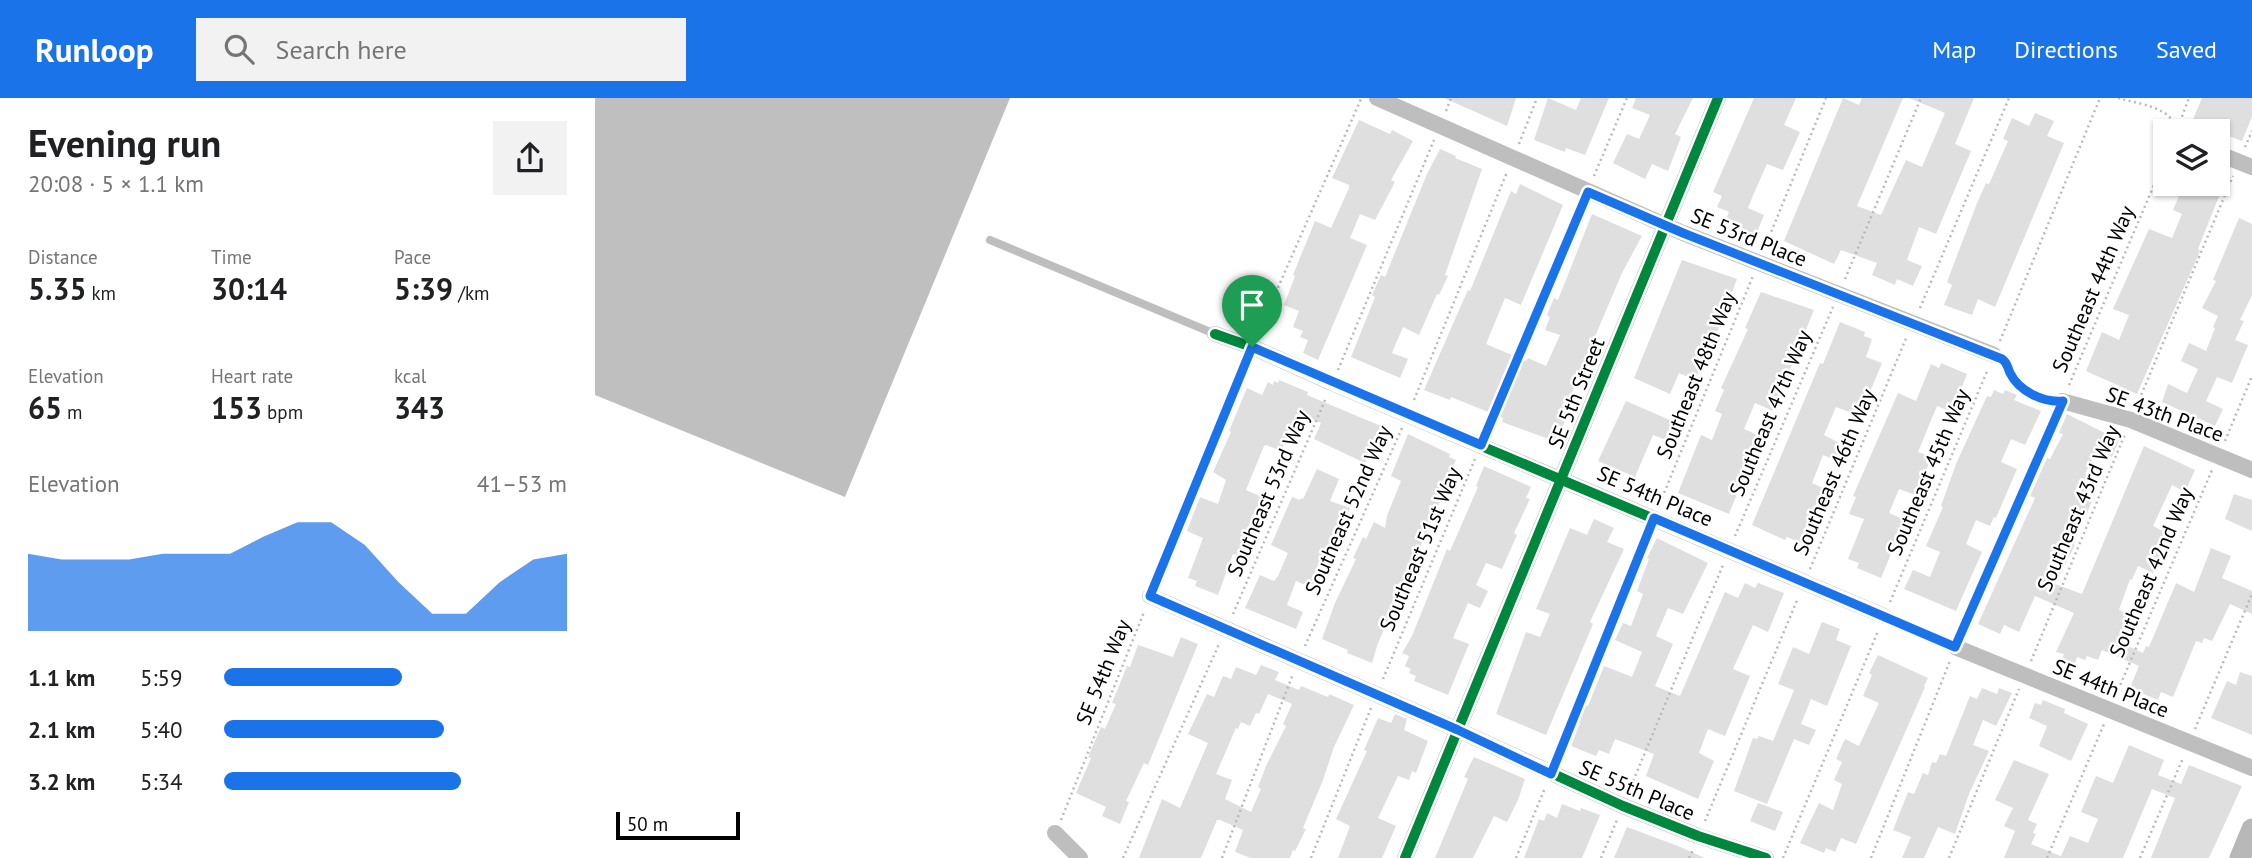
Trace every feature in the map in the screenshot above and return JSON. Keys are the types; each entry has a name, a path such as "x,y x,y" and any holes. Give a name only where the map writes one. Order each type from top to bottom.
{"street":[{"name":"SE 53rd Place","path":"1377,98 1666,226 1994,355"},
{"name":"SE 5th Street","path":"1405,858 1718,98"},
{"name":"SE 54th Place","path":"1215,334 1252,347 1884,617"},
{"name":"SE 43th Place","path":"2063,401 2131,419 2252,470"},
{"name":"SE 55th Place","path":"1150,596 1458,730 1623,806 1698,836 1766,858"},
{"name":"SE 44th Place","path":"1955,647 2252,768"},
{"path":"2240,858 2252,829"},
{"path":"1055,833 1080,858"}],"lane":[{"path":"990,240 1215,334"}],"path":[{"path":"2118,98 2160,110 2171,119"},
{"path":"2181,119 2189,98"},
{"path":"1994,355 2007,363 2021,387 2044,399 2063,401"},
{"path":"2140,858 2252,594"},
{"path":"1884,617 1955,647"}],"shaded area":[{"path":"595,98 1010,98 845,497 595,395"}],"building":[{"path":"1444,98 1516,98 1507,126"},
{"path":"1548,98 1576,110 1581,98 1609,98 1585,155 1566,148 1565,152 1534,140"},
{"path":"1636,98 1693,98 1675,134 1681,137 1668,171 1652,164 1645,179 1613,163 1627,134 1639,139 1650,115 1632,108"},
{"path":"1754,98 1796,98 1784,125 1800,132 1783,170 1767,164 1754,193 1748,208 1764,215 1756,235 1725,222 1729,212 1717,207 1722,196 1713,192"},
{"path":"1843,98 1859,105 1862,98 1903,98 1857,206 1881,215 1906,160 1922,167 1945,113 1909,98 1974,98 1955,144 1971,151 1936,234 1919,227 1907,260 1922,266 1913,286 1897,279 1895,285 1872,275 1877,263 1841,250 1834,264 1784,241"},
{"path":"2202,98 2252,98 2252,117 2242,141 2230,136 2230,119 2193,119"},
{"path":"2035,113 2054,121 2047,136 2064,143 1995,307 1978,299 1972,315 1944,305 1952,285 1947,282 1977,203 1986,183 1989,184 2008,141 2003,139 2012,118 2029,126"},
{"path":"1359,120 1390,134 1392,130 1413,141 1391,180 1395,182 1375,220 1360,214 1350,238 1367,245 1318,360 1303,353 1308,340 1300,337 1303,331 1293,327 1299,311 1284,305 1315,221 1331,228 1349,188 1349,185 1332,178"},
{"path":"1440,149 1482,169 1445,275 1448,276 1439,295 1437,294 1419,335 1403,327 1392,353 1408,359 1400,378 1351,357 1375,297 1372,295 1381,275 1385,277"},
{"path":"1520,184 1563,205 1521,305 1505,298 1486,344 1526,361 1528,358 1546,366 1560,335 1545,330 1550,317 1547,315 1554,298 1558,300 1592,214 1642,236 1622,273 1594,339 1596,340 1589,359 1567,402 1571,403 1557,442 1502,422 1503,418 1451,397 1450,400 1424,390 1468,290 1470,291 1511,191 1516,194"},
{"path":"2179,196 2219,196 2198,249 2200,251 2137,394 2086,371 2102,332 2119,340 2129,315 2113,309 2149,229 2172,238 2182,214 2173,210"},
{"path":"2239,218 2252,224 2252,295 2240,320 2244,321 2235,340 2248,345 2232,383 2217,377 2206,401 2223,409 2215,426 2162,402 2168,384 2187,393 2198,369 2181,361 2189,343 2206,351 2218,316 2202,308 2216,281 2213,280"},
{"path":"1682,260 1737,279 1721,323 1695,380 1679,373 1670,394 1634,378"},
{"path":"1761,292 1814,310 1773,411 1755,403 1744,429 1760,436 1729,514 1678,493 1701,435 1712,440 1722,414 1715,411 1724,390 1721,388 1748,329 1745,328"},
{"path":"1840,322 1865,332 1864,336 1872,339 1866,357 1882,363 1860,416 1836,407 1824,435 1847,447 1840,462 1823,455 1812,483 1825,489 1805,545 1787,537 1785,540 1752,525"},
{"path":"1941,363 1967,374 1952,412 1937,406 1918,452 1932,457 1915,495 1899,489 1889,513 1905,520 1881,578 1857,568 1859,563 1848,559 1864,519 1849,514 1856,497 1853,496 1898,393 1916,401 1931,364 1939,368"},
{"path":"1279,380 1308,392 1307,395 1381,426 1365,463 1314,439 1321,423 1298,413 1281,451 1264,446 1246,490 1262,497 1238,555 1233,554 1218,595 1195,586 1197,581 1188,578 1203,538 1187,531 1200,497 1218,504 1226,480 1213,472 1247,388 1262,395 1268,382 1273,385 1274,381 1278,383"},
{"path":"1994,390 2003,394 2005,390 2017,395 2014,400 2041,411 2025,445 2011,439 2001,462 2017,469 1996,518 1994,517 1990,526 1976,520 1966,544 1982,552 1956,611 1904,589 1913,570 1930,577 1940,552 1926,546 1943,507 1941,506 1956,464 1987,396 1991,397"},
{"path":"1626,401 1677,423 1669,441 1653,435 1635,477 1598,461"},
{"path":"2067,414 2119,440 2112,457 2097,450 2085,474 2100,480 2086,516 2082,514 2070,543 2075,545 2055,584 2082,594 2144,446 2195,470 2185,492 2172,485 2153,526 2167,533 2158,552 2162,554 2153,573 2138,566 2132,580 2130,579 2119,610 2134,616 2122,643 2143,653 2146,646 2149,647 2176,583 2194,592 2211,548 2231,556 2222,578 2252,591 2252,614 2230,604 2212,641 2204,638 2202,643 2196,641 2173,697 2161,692 2158,700 2130,688 2139,666 2102,650 2098,660 2087,656 2085,660 2077,657 2075,664 2062,659 2064,654 2056,652 2074,613 2035,596 2019,632 2004,625 2000,634 1978,624 2035,498 2030,496 2047,458 2050,459 2063,434 2059,433"},
{"path":"1408,434 1450,454 1449,457 1456,460 1378,643 1372,663 1322,639 1363,537 1366,539 1374,522 1385,528 1401,481 1391,476"},
{"path":"1484,466 1531,487 1526,498 1530,499 1514,533 1517,535 1502,569 1486,563 1476,585 1488,591 1480,608 1468,603 1453,638 1469,644 1448,695 1414,681 1416,676 1409,673 1411,669 1405,666 1409,656 1402,653 1412,636 1447,549 1450,551 1478,487 1476,486"},
{"path":"1317,469 1339,479 1330,501 1350,508 1343,528 1338,526 1312,588 1296,581 1287,605 1303,612 1296,629 1245,608 1260,575 1274,581 1278,576 1288,553 1271,545 1292,497 1303,499"},
{"path":"2234,494 2252,500 2252,531 2225,519"},
{"path":"1594,519 1614,528 1607,542 1624,549 1590,622 1593,624 1546,735 1496,714 1526,632 1540,637 1550,614 1536,609 1570,528 1587,535"},
{"path":"1657,538 1708,563 1683,614 1668,608 1656,636 1673,644 1655,686 1680,696 1725,592 1738,598 1745,583 1755,588 1758,583 1784,593 1768,632 1753,625 1733,669 1750,676 1725,736 1708,729 1699,753 1714,761 1698,799 1646,776 1654,754 1615,739 1609,754 1599,750 1596,756 1571,746 1585,705 1588,706 1604,666 1632,677 1642,652 1615,640 1623,623 1631,626 1643,594 1637,591 1649,559 1647,558"},
{"path":"1822,622 1840,629 1836,640 1851,646 1827,706 1811,699 1801,724 1816,730 1809,745 1794,739 1767,804 1734,791 1753,738 1757,739 1759,736 1773,741 1794,690 1778,684 1793,647 1809,654"},
{"path":"1181,637 1198,644 1148,765 1144,763 1126,801 1129,802 1120,824 1102,816 1106,807 1076,793 1091,758 1088,757 1101,727 1105,729 1116,704 1112,703 1138,645 1173,657"},
{"path":"1878,655 1928,678 1856,844 1841,838 1835,852 1826,848 1824,853 1800,843 1819,803 1833,810 1842,784 1834,780 1842,762 1836,759 1845,739 1859,746 1879,703 1863,696 1872,675 1869,673"},
{"path":"1261,665 1279,672 1275,680 1299,690 1301,686 1328,697 1329,694 1354,705 1334,747 1303,828 1306,829 1295,851 1293,850 1290,858 1251,858 1235,852 1243,830 1217,820 1201,858 1139,858 1162,799 1180,808 1208,743 1188,734 1207,694 1214,697 1223,676 1231,679 1236,667 1256,675","holes":["1268,694 1292,704 1283,724 1286,726 1258,787 1261,789 1251,812 1225,799 1232,780 1216,774 1236,728 1238,729 1241,722 1250,726"]},
{"path":"2240,672 2252,676 2252,735 2211,718 2227,681 2236,685"},
{"path":"1982,688 1997,694 1999,688 2012,693 1996,726 1983,720 1973,745 1989,751 1969,794 1955,834 1938,827 1924,858 1902,858 1911,837 1893,830 1908,792 1914,794 1923,773 1928,775 1932,762 1936,763 1940,754 1946,756 1970,696 1977,699"},
{"path":"2043,700 2065,709 2064,713 2088,724 2071,761 2039,746 2047,726 2029,718 2035,703 2041,705"},
{"path":"1395,714 1407,719 1404,730 1428,741 1416,773 1412,771 1409,780 1398,776 1378,818 1396,826 1382,858 1338,858 1350,826 1336,819 1367,751 1364,750 1378,718 1391,723"},
{"path":"2129,745 2164,760 2158,775 2181,784 2189,765 2242,786 2209,858 2151,858 2175,798 2152,789 2123,858 2004,858 2015,831 2004,826 2013,808 1995,800 2014,760 2049,774 2028,820 2037,824 2031,844 2061,856 2070,836 2088,843 2098,819 2081,812 2096,776 2113,783"},
{"path":"1474,757 1525,779 1518,800 1507,822 1494,816 1473,858 1435,858 1468,779 1464,777"},
{"path":"1758,803 1783,812 1775,831 1750,821"},
{"path":"1562,804 1600,815 1582,858 1524,858 1539,819 1544,821 1547,813 1557,818"},
{"path":"1627,827 1678,846 1705,858 1614,858"}],"cycle path":[{"path":"1405,858 1718,98"},
{"path":"1215,334 1252,347 1884,616"},
{"path":"1150,596 1458,730 1623,806 1698,836 1766,858"}],"route":[{"path":"1588,192 1683,233 2002,359 2021,387 2044,399 2063,401 1955,647 1654,518 1551,774 1458,730 1150,596 1252,347 1481,445 1588,192"}]}
